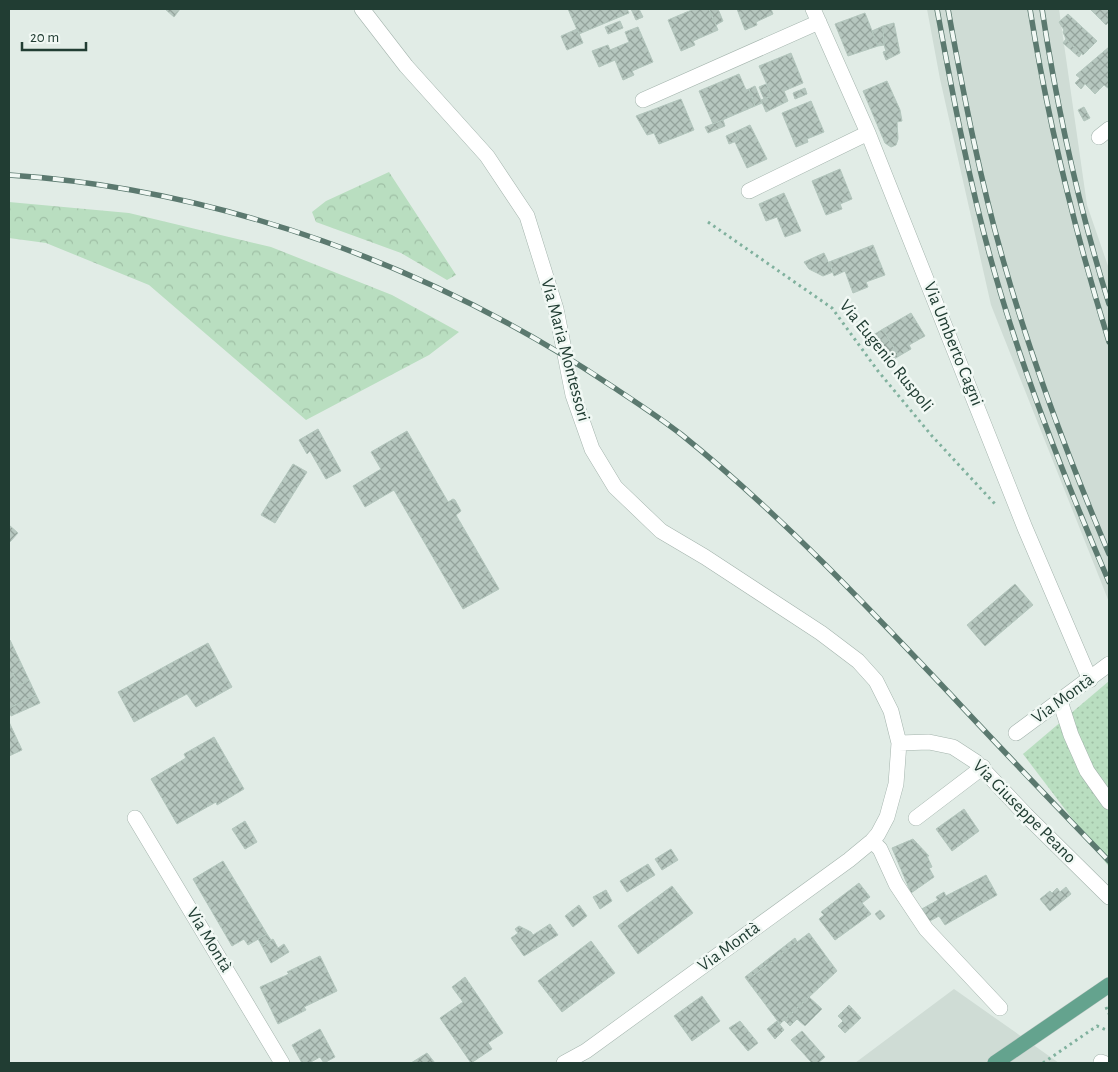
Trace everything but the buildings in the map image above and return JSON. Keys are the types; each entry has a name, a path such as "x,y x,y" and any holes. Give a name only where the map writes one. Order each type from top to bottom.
{"main road":[{"path":"995,1063 1109,985"}],"street":[{"name":"Via Maria Montessori","path":"362,9 406,66 486,156 527,216 556,309 573,395 592,449 615,487 660,531 705,557 821,632 858,661 876,681 891,711 899,743 896,784 887,817 872,841"},
{"path":"643,100 816,15"},
{"name":"Via Umberto Cagni","path":"816,15 868,133 1025,528 1090,680"},
{"path":"749,191 868,133"},
{"name":"Via Montà","path":"1016,733 1090,680 1109,664"},
{"path":"1060,702 1071,735 1087,771 1109,802"},
{"name":"Via Giuseppe Peano","path":"899,743 929,742 953,747 983,768 1026,815 1109,897"},
{"path":"916,818 983,768"},
{"name":"Via Montà","path":"135,818 282,1063"},
{"path":"872,841 880,849 896,884 926,929 1000,1008"},
{"name":"Via Montà","path":"564,1063 583,1057 850,860 872,841"}],"path":[{"name":"Via Eugenio Ruspoli","path":"708,222 832,308 878,371 932,436 998,507"},
{"path":"1043,1063 1097,1026 1109,1031"}],"shaded area":[{"path":"927,9 1059,9 1087,205 1109,269 1109,602 991,305 940,79"},
{"path":"954,989 1059,1063 855,1063"}],"green space":[{"path":"389,172 456,275 447,280 401,253 316,222 312,212 326,201"},
{"path":"9,202 129,213 271,247 392,295 459,332 429,355 306,420 149,285 46,243 9,238"},
{"path":"1109,681 1109,867 1023,754"}],"railway":[{"path":"937,9 970,175 995,274 1019,352 1047,430 1109,582"},
{"path":"948,9 974,141 1006,270 1053,414 1109,554"},
{"path":"1030,9 1054,135 1085,259 1109,342"},
{"path":"1042,9 1070,158 1109,304"},
{"path":"9,175 88,183 168,197 246,216 323,241 398,270 472,304 542,343 610,385 682,435 788,528 855,594 1109,861"}]}
